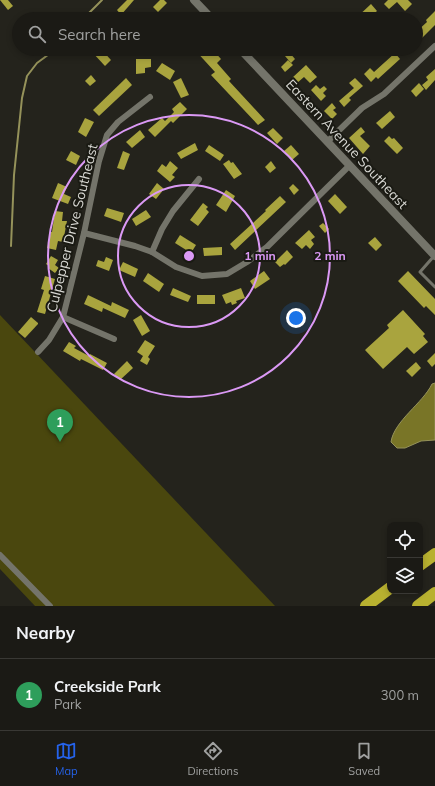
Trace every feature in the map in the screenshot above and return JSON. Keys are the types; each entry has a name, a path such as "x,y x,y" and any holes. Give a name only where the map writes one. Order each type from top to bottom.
{"highway":[{"path":"423,563 435,554"},
{"path":"366,606 387,590"},
{"path":"418,606 435,593"}],"street":[{"path":"194,0 205,12"},
{"path":"327,142 362,108 384,94 435,46"},
{"name":"Eastern Avenue Southeast","path":"247,56 435,256"},
{"name":"Culpepper Drive Southeast","path":"38,352 49,340 64,317 99,161 107,136 118,122 150,97"},
{"path":"84,233 135,246 152,252 176,267 202,276 226,274 247,262 267,247 350,165"},
{"path":"152,252 162,229 173,211 199,179"},
{"path":"64,317 114,339"},
{"path":"0,556 50,606"}],"lane":[{"path":"435,256 420,272 435,287"}],"shaded area":[{"path":"0,315 275,606 35,606 0,569"},
{"path":"435,383 435,440 421,441 405,448 397,448 391,442 397,427 428,391 432,384"}],"building":[{"path":"0,0 8,0 13,6 8,10"},
{"path":"127,0 134,0 124,12 119,12 117,10"},
{"path":"160,0 164,0 167,3 158,12 153,7"},
{"path":"388,0 408,0 412,4 405,11 397,2 389,9 384,4"},
{"path":"371,4 377,11 376,12 362,12"},
{"path":"435,11 435,25 423,37 423,26 427,22 426,20"},
{"path":"96,56 107,56 111,60 105,66"},
{"path":"200,56 218,56 221,59 217,63 231,79 229,81 265,120 258,125 211,75 215,72"},
{"path":"285,56 292,56 295,59 291,63"},
{"path":"392,56 398,56 400,59 378,79 376,77 371,82 364,74 370,68 374,72"},
{"path":"136,59 151,59 151,67 145,68 145,73 136,74"},
{"path":"288,60 293,65 285,72 281,67"},
{"path":"162,63 175,71 170,80 156,71"},
{"path":"306,65 317,77 310,83 304,77 297,83 292,78"},
{"path":"435,69 435,80 426,90 422,85 428,80 426,77"},
{"path":"91,75 96,81 90,86 85,81"},
{"path":"126,78 132,85 99,116 93,110"},
{"path":"181,78 189,95 181,98 173,82"},
{"path":"355,78 363,86 349,98 351,100 344,107 339,101 354,88 349,83"},
{"path":"419,83 424,89 416,97 411,91"},
{"path":"316,85 320,89 324,86 327,89 323,93 326,96 321,101 311,90"},
{"path":"180,102 187,109 173,123 171,121 155,137 148,130 162,118 165,121 174,112 172,109"},
{"path":"332,103 336,108 333,110 337,114 332,119 324,111"},
{"path":"390,111 395,117 382,129 376,123"},
{"path":"85,118 94,122 86,137 78,132"},
{"path":"361,127 365,132 360,136 370,146 363,154 349,138"},
{"path":"273,128 283,138 277,144 267,133"},
{"path":"140,130 145,137 132,148 126,142"},
{"path":"389,136 392,139 394,138 403,148 397,154 384,141"},
{"path":"195,143 198,150 181,159 177,153"},
{"path":"209,145 224,155 220,161 205,151"},
{"path":"291,145 299,154 292,160 284,151"},
{"path":"71,151 80,156 76,165 66,160"},
{"path":"123,151 130,154 124,170 117,168"},
{"path":"229,160 231,163 233,162 242,174 234,179 223,164"},
{"path":"170,161 178,168 172,175 175,177 170,182 157,171 162,164 166,167"},
{"path":"271,161 276,168 270,173 265,167"},
{"path":"58,183 67,187 64,194 71,197 68,204 52,198"},
{"path":"157,183 164,189 156,199 149,194"},
{"path":"293,184 299,190 294,195 289,188"},
{"path":"226,190 235,196 226,212 216,205"},
{"path":"335,194 347,207 340,214 328,201"},
{"path":"280,196 286,202 235,250 230,244"},
{"path":"203,203 208,207 206,209 209,212 198,226 190,220"},
{"path":"107,208 124,213 121,222 104,216"},
{"path":"146,210 151,217 136,226 132,219"},
{"path":"55,211 63,212 62,221 67,221 63,242 58,241 56,250 47,248 52,232"},
{"path":"323,223 329,229 325,233 319,226"},
{"path":"309,230 315,237 311,240 314,244 310,249 306,245 302,249 295,243"},
{"path":"180,235 196,245 191,253 175,243"},
{"path":"375,237 382,245 376,251 368,243"},
{"path":"222,247 222,255 204,256 203,248"},
{"path":"287,250 293,257 285,265 284,264 280,267 275,262"},
{"path":"51,256 58,260 55,265 59,268 55,273 48,268 49,266 46,264"},
{"path":"106,257 113,260 109,271 96,266 98,260 104,262"},
{"path":"123,262 138,269 135,277 119,270"},
{"path":"264,271 270,279 255,289 250,281"},
{"path":"408,271 435,299 435,315 426,306 424,308 398,281"},
{"path":"148,273 164,284 159,292 143,281"},
{"path":"45,276 55,279 45,314 37,312 44,290 41,289"},
{"path":"173,288 191,296 188,302 170,295"},
{"path":"241,288 245,298 236,301 237,303 232,305 231,302 226,304 222,295"},
{"path":"88,295 111,306 112,302 129,310 125,318 103,308 102,312 84,304"},
{"path":"197,295 215,295 215,304 197,304"},
{"path":"403,310 425,334 423,336 428,342 414,354 407,347 383,369 365,350 389,328 387,325"},
{"path":"141,315 150,331 142,336 133,320"},
{"path":"31,317 38,324 25,338 18,332"},
{"path":"145,340 155,346 148,357 150,359 147,365 140,361 143,356 137,352"},
{"path":"69,342 76,346 74,348 107,363 103,370 81,359 80,361 63,351"},
{"path":"435,353 435,364 432,367 427,361"},
{"path":"127,361 133,368 120,380 114,374"},
{"path":"416,362 421,368 412,377 406,371"}],"waterway":[{"path":"90,12 102,0"},
{"path":"11,246 14,175 22,98 27,76 37,63 46,56"}],"place":[{"name":"Creekside Park","path":"60,442"}]}
